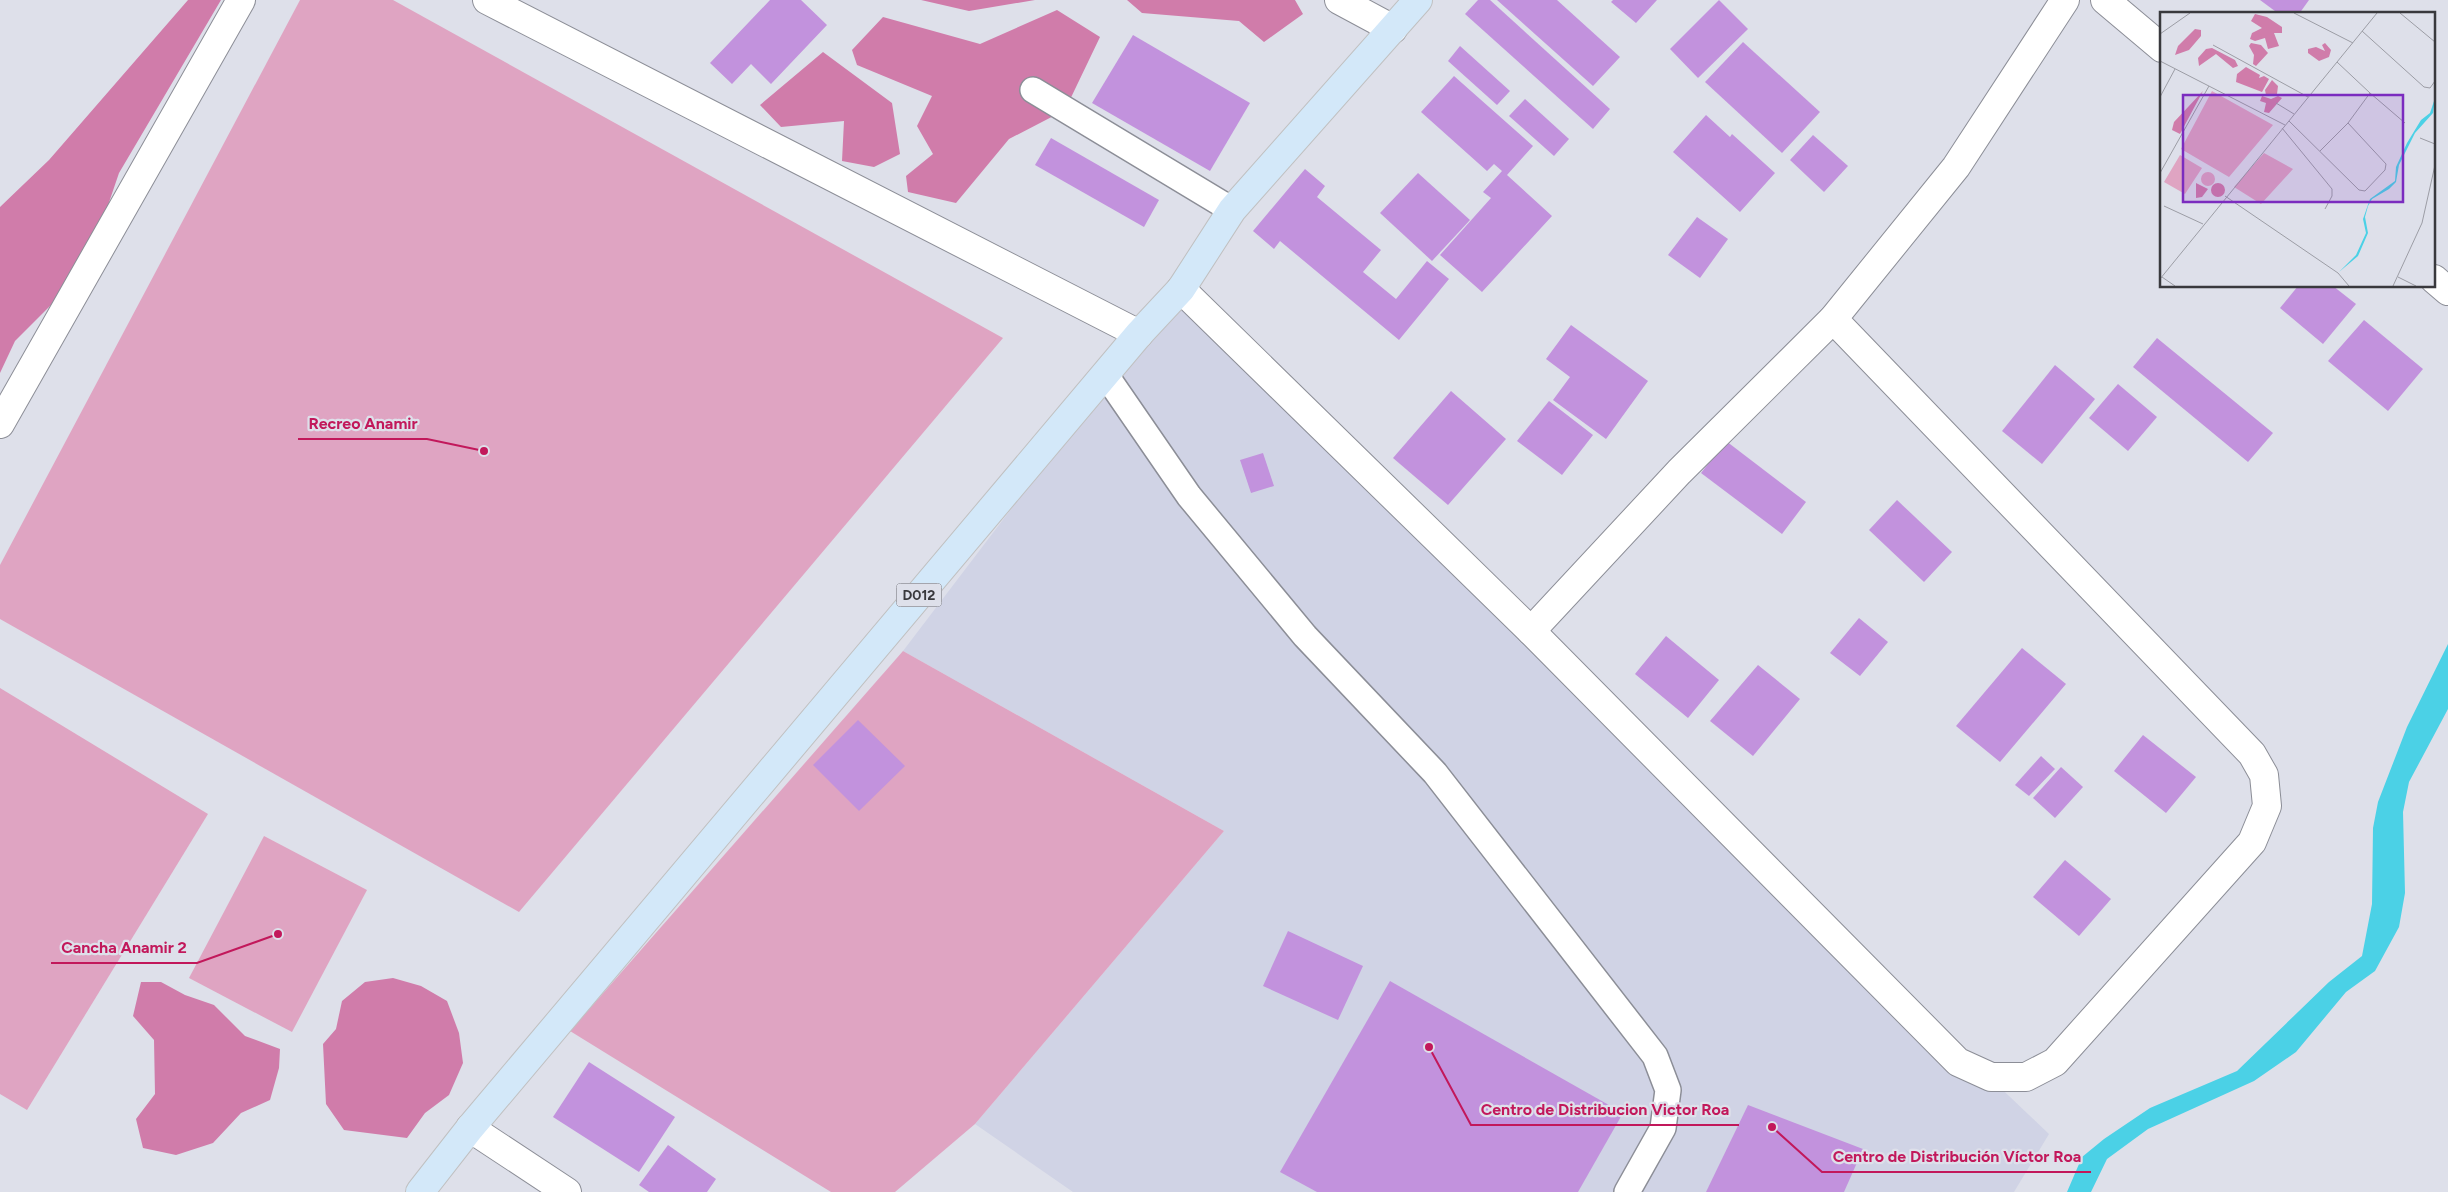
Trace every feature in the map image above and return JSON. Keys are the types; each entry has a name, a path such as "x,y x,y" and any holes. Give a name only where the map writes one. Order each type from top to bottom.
{"main road":[{"name":"D012","path":"420,1192 470,1128 1105,374 1181,289 1232,210 1418,0"}],"street":[{"path":"0,424 241,0"},
{"path":"486,0 1139,334"},
{"path":"1339,0 1393,30"},
{"path":"1531,631 1679,472 1833,319 1956,167 2065,0"},
{"path":"2105,0 2160,46"},
{"path":"2436,282 2448,291"},
{"path":"1181,289 1531,631 1958,1062 1991,1077 2026,1077 2055,1062 2252,842 2267,806 2264,775 2252,754 1833,319"},
{"path":"470,1128 566,1192"}],"lane":[{"path":"1033,90 1232,210"},
{"path":"1105,374 1189,496 1304,636 1435,773 1655,1056 1668,1090 1663,1128 1627,1192"}],"shaded area":[{"path":"188,0 221,0 119,173 86,270 15,341 0,373 0,207 49,160"},
{"path":"300,0 393,0 1003,338 519,912 0,619 0,565"},
{"path":"921,0 1035,0 969,11"},
{"path":"1127,0 1295,0 1303,14 1264,42 1239,21 1142,13"},
{"path":"1057,10 1100,37 1065,110 1009,139 956,203 908,192 906,176 933,154 917,126 932,96 857,65 852,50 883,17 980,44"},
{"path":"823,52 892,103 900,154 874,167 842,161 844,121 781,127 760,105"},
{"path":"1171,299 2049,1134 2014,1192 1073,1192 975,1124 1224,831 903,651"},
{"path":"903,651 1224,831 975,1124 895,1192 831,1192 570,1031"},
{"path":"0,688 208,814 27,1110 0,1094"},
{"path":"264,836 367,890 292,1032 189,978"},
{"path":"393,978 421,986 447,1001 459,1033 463,1063 449,1095 425,1113 407,1138 344,1130 326,1104 323,1044 336,1029 342,1001 365,982"},
{"path":"141,982 161,982 185,995 214,1005 245,1036 280,1049 279,1068 270,1100 241,1113 213,1143 176,1155 143,1148 136,1119 155,1094 154,1040 133,1016"}],"water":[{"path":"2448,644 2448,709 2409,782 2403,812 2405,893 2399,927 2375,971 2346,992 2296,1052 2254,1081 2148,1129 2107,1159 2091,1192 2067,1192 2082,1157 2104,1139 2150,1108 2237,1071 2329,982 2362,956 2372,904 2373,828 2378,802 2407,727"}],"building":[{"path":"770,0 801,0 827,25 771,84 751,64 732,84 710,63"},
{"path":"1478,0 1490,0 1610,109 1593,129 1465,14"},
{"path":"1497,0 1557,0 1620,57 1593,86"},
{"path":"1613,0 1657,0 1636,23 1611,2"},
{"path":"1719,0 1748,29 1698,78 1670,49"},
{"path":"2260,0 2309,0 2300,12 2276,12"},
{"path":"1133,35 1250,103 1210,171 1092,103"},
{"path":"1743,42 1820,112 1782,153 1705,82"},
{"path":"1460,46 1510,91 1497,105 1448,61"},
{"path":"1454,76 1533,146 1507,175 1552,216 1482,292 1440,255 1491,198 1483,192 1502,171 1494,164 1487,171 1421,112"},
{"path":"1525,99 1569,139 1554,156 1509,116"},
{"path":"1706,115 1730,137 1732,134 1775,173 1740,212 1673,152"},
{"path":"1813,135 1848,166 1824,192 1790,160"},
{"path":"1051,138 1159,200 1144,227 1035,165"},
{"path":"1305,169 1325,186 1317,197 1381,250 1363,272 1396,299 1427,261 1449,279 1399,340 1280,241 1274,249 1253,231"},
{"path":"1418,173 1470,220 1432,261 1380,213"},
{"path":"1697,217 1728,239 1700,278 1668,255"},
{"path":"2296,288 2336,288 2356,304 2323,344 2280,308"},
{"path":"2364,320 2423,369 2388,411 2328,361"},
{"path":"1571,325 1648,381 1606,439 1553,400 1570,377 1546,359"},
{"path":"2157,338 2273,433 2248,462 2133,367"},
{"path":"2055,365 2095,399 2042,464 2002,431"},
{"path":"2118,384 2157,417 2128,451 2089,418"},
{"path":"1451,391 1506,439 1448,505 1393,458"},
{"path":"1549,401 1593,435 1562,475 1517,441"},
{"path":"1726,441 1806,502 1782,534 1701,473"},
{"path":"1263,453 1274,486 1251,493 1240,460"},
{"path":"1897,500 1952,552 1924,582 1869,530"},
{"path":"1859,618 1888,642 1860,676 1830,653"},
{"path":"1666,636 1719,680 1688,718 1635,674"},
{"path":"2022,648 2066,684 2000,762 1956,726"},
{"path":"1758,665 1800,699 1753,756 1710,721"},
{"path":"858,720 905,766 859,811 813,765"},
{"path":"2143,735 2196,777 2166,813 2114,771"},
{"path":"2041,756 2055,769 2029,796 2015,785"},
{"path":"2061,767 2083,787 2055,818 2033,798"},
{"path":"2065,860 2111,899 2079,936 2033,897"},
{"path":"1288,931 1363,966 1338,1020 1263,986"},
{"path":"1390,981 1623,1113 1578,1192 1317,1192 1280,1172"},
{"path":"589,1062 675,1117 639,1172 553,1117"},
{"path":"1748,1105 1863,1149 1844,1192 1706,1192"},
{"path":"668,1145 716,1179 707,1192 649,1192 639,1185"}],"place":[{"name":"Recreo Anamir","path":"484,451"},
{"name":"Cancha Anamir 2","path":"278,934"},
{"name":"Centro de Distribucion Victor Roa","path":"1429,1047"},
{"name":"Centro de Distribución Víctor Roa","path":"1772,1127"}]}
